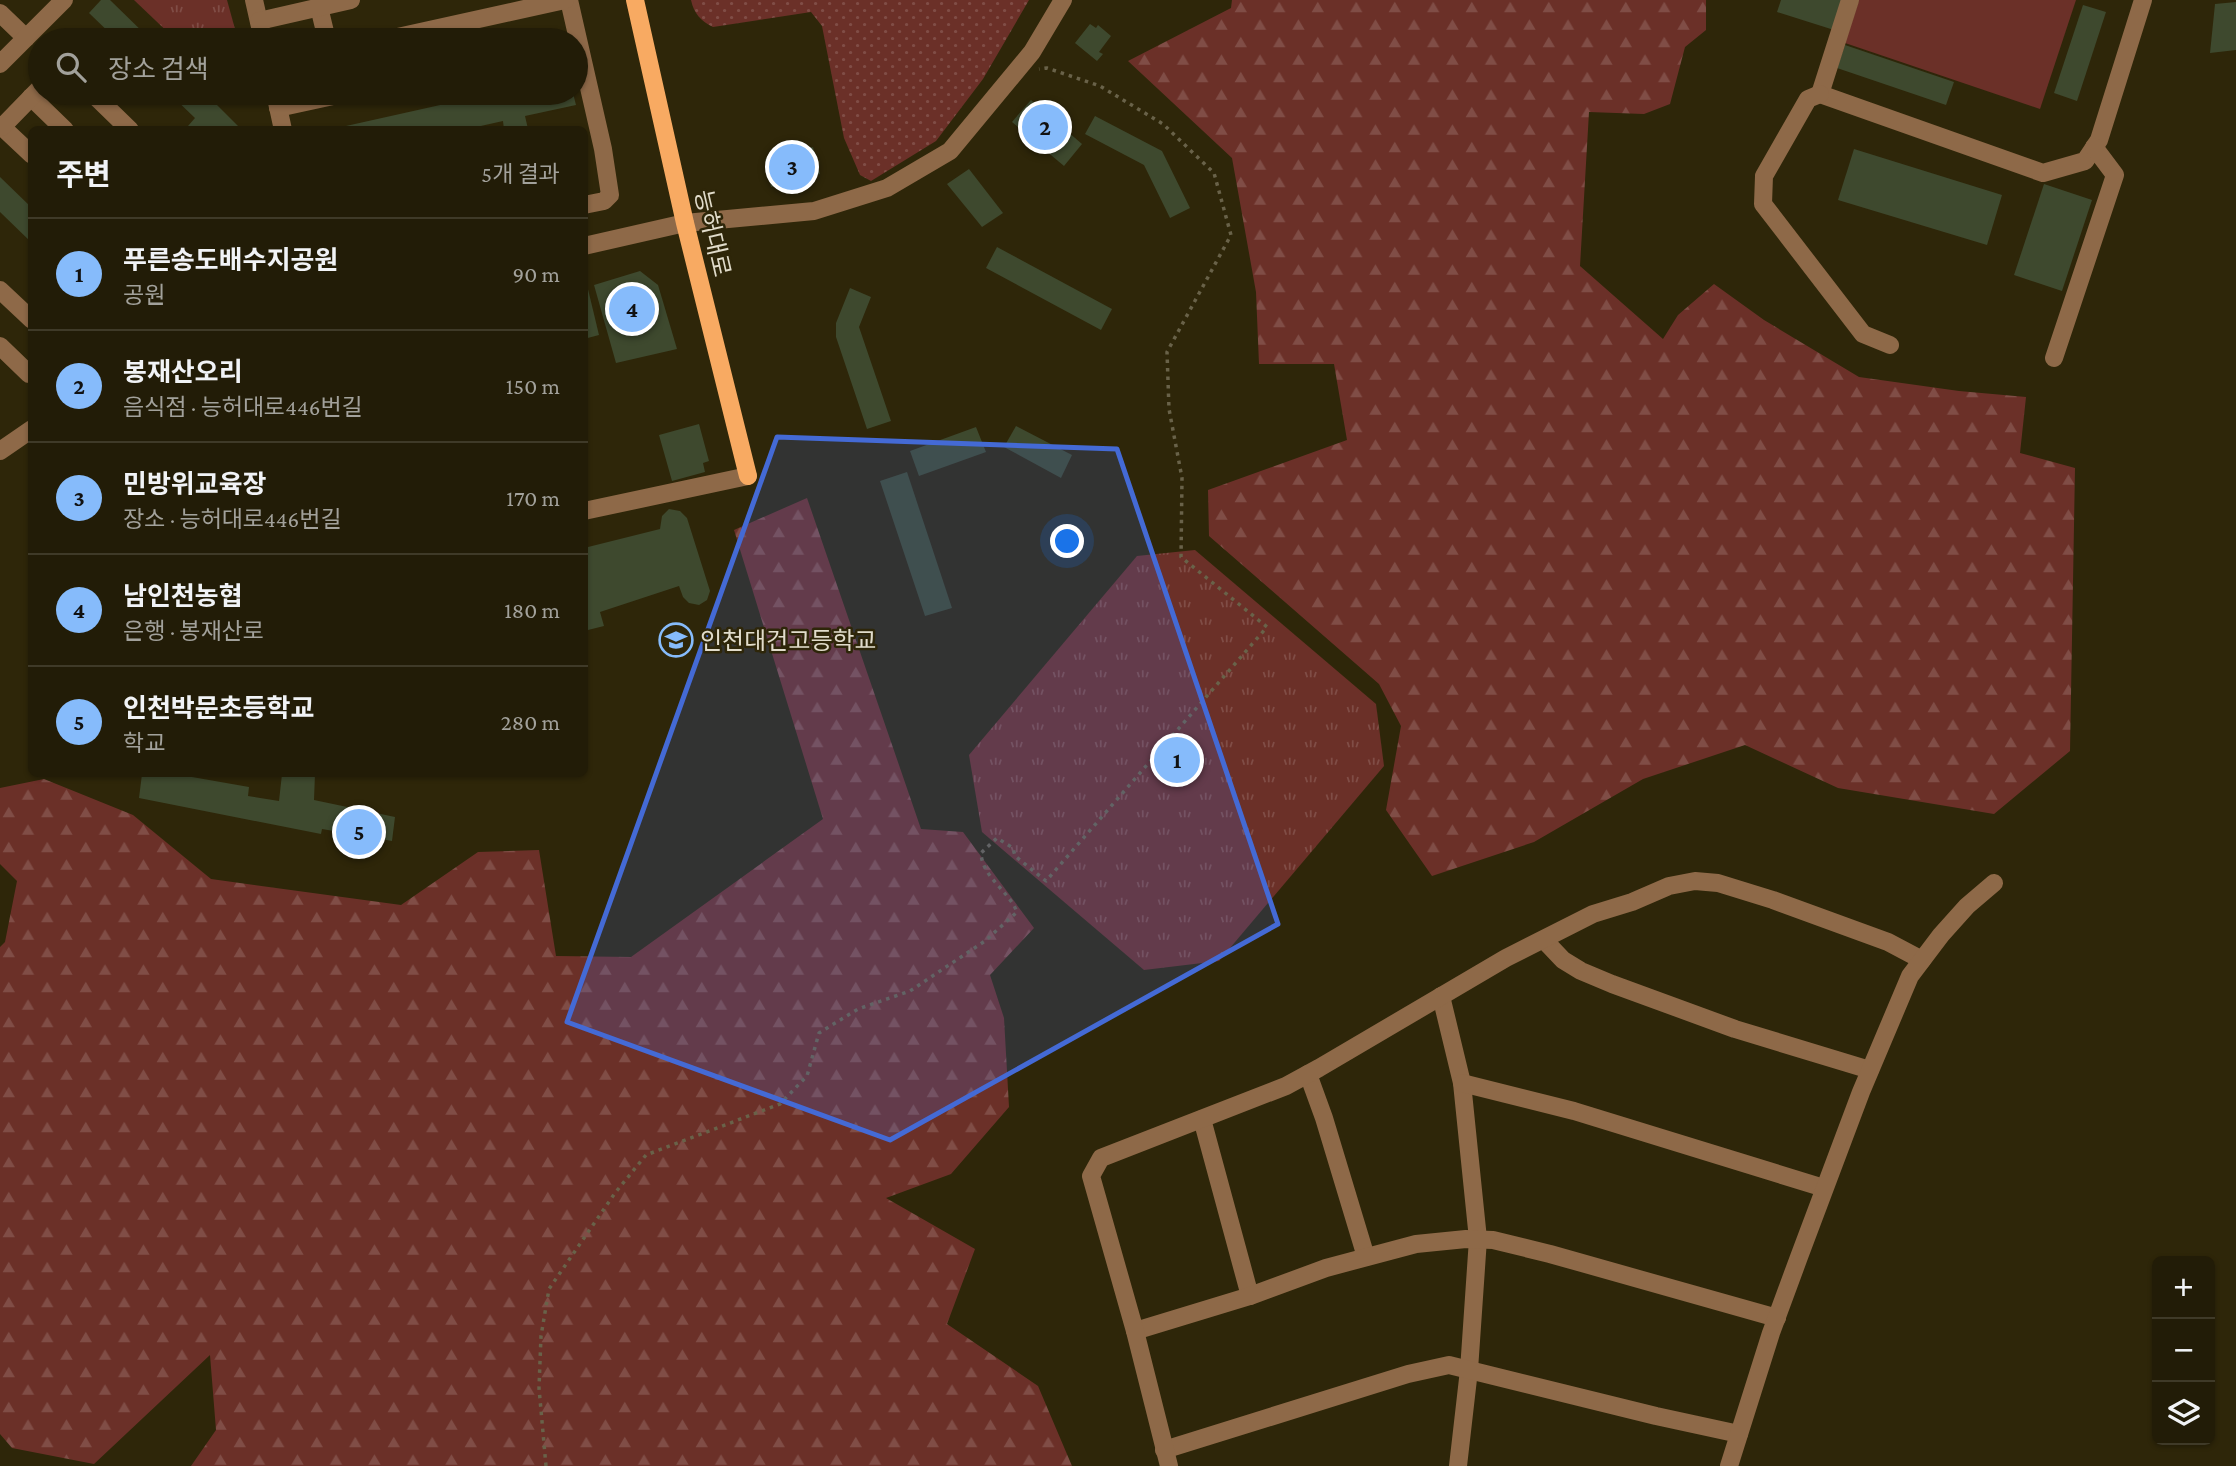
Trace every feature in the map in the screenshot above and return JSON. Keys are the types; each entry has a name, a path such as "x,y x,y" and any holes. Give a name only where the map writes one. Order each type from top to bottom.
{"main road":[{"name":"능허대로","path":"635,0 685,223 748,476"}],"street":[{"path":"40,28 64,0"},
{"path":"254,0 260,28"},
{"path":"259,21 351,0"},
{"path":"439,28 567,0 574,28"},
{"path":"588,245 685,223 814,211 887,188 950,151 1032,52 1063,0"},
{"path":"1820,94 1850,0"},
{"path":"1890,345 1863,334 1763,204 1764,176 1808,99 1820,94 2043,173 2085,161 2099,139 2143,0"},
{"path":"319,7 324,28"},
{"path":"0,13 28,35"},
{"path":"0,64 28,41"},
{"path":"588,87 603,149 610,195 604,201 588,204"},
{"path":"28,100 1,126 28,151"},
{"path":"46,105 62,126"},
{"path":"104,105 126,126"},
{"path":"278,105 282,126"},
{"path":"2054,358 2115,175 2094,147"},
{"path":"588,152 603,149"},
{"path":"0,290 28,316"},
{"path":"0,346 28,373"},
{"path":"0,451 28,432"},
{"path":"588,510 748,476"},
{"path":"1739,1434 1449,1365 1408,1374 1167,1458 1135,1331 1091,1176 1101,1158 1286,1086 1506,958 1593,914 1632,902 1669,886 1695,881 1718,883 1888,942 1922,960"},
{"path":"1729,1466 1777,1318 1825,1188 1870,1070 1910,976 1967,906 1994,883"},
{"path":"1545,940 1563,960 1612,985 1735,1029 1870,1070"},
{"path":"1441,996 1462,1083 1478,1239 1469,1370 1458,1466"},
{"path":"1308,1074 1366,1257"},
{"path":"1462,1083 1574,1111 1825,1188"},
{"path":"1202,1119 1250,1296"},
{"path":"1135,1331 1250,1296 1326,1268 1416,1244 1466,1238 1493,1240 1549,1254 1777,1318"}],"path":[{"path":"546,1466 539,1388 541,1336 549,1289 615,1193 646,1155 780,1104 807,1076 819,1033 858,1009 910,992 985,941 1017,912 1013,901 995,882 981,861 981,853 997,838 1013,848 1015,856 1045,881 1267,627 1181,556 1182,478 1169,409 1167,352 1231,235 1214,173 1163,124 1100,86 1046,68 1031,70"}],"highlighted area":[{"path":"777,437 1117,449 1278,924 890,1140 567,1022"}],"green space":[{"path":"134,0 227,0 235,28 163,28"},
{"path":"691,0 1029,0 983,79 936,141 871,181 860,175 844,138 822,26 811,12 713,27 699,16"},
{"path":"1232,0 1706,0 1706,30 1685,47 1670,104 1644,114 1589,112 1580,266 1663,339 1678,315 1714,284 1764,320 1859,377 2026,397 2020,453 2075,468 2070,751 1994,814 1838,788 1745,745 1643,779 1534,842 1432,876 1386,810 1401,726 1379,684 1209,536 1208,490 1347,440 1334,364 1259,364 1256,292 1232,158 1128,61 1231,8"},
{"path":"1859,0 2076,0 2040,109 1845,43"},
{"path":"807,498 921,829 963,832 1034,928 990,975 1004,1018 1009,1107 951,1174 886,1198 975,1249 947,1324 1038,1386 1072,1466 191,1466 216,1430 210,1355 94,1464 12,1448 0,1434 0,947 5,942 17,881 0,864 0,788 44,779 133,815 211,879 401,905 478,852 539,850 556,956 631,957 823,819 734,530"},
{"path":"1195,550 1376,704 1384,766 1219,961 1144,970 982,832 969,755 1137,556"}],"building":[{"path":"101,0 110,0 139,28 105,28 89,13"},
{"path":"1781,0 1843,0 1834,30 1777,12"},
{"path":"2236,2 2236,50 2210,53 2215,4"},
{"path":"2083,5 2106,12 2077,101 2054,93"},
{"path":"1090,24 1096,28 1098,25 1111,36 1099,52 1103,54 1097,61 1075,43"},
{"path":"1845,45 1954,82 1946,105 1837,68"},
{"path":"1031,100 1082,144 1064,166 1012,122"},
{"path":"181,105 217,105 238,126 188,126 195,118"},
{"path":"440,105 576,105 525,116 527,126 504,126 503,121 481,126 346,126"},
{"path":"1095,116 1162,151 1190,208 1170,218 1144,165 1085,134"},
{"path":"813,147 820,174 771,187 765,159"},
{"path":"1854,149 2002,195 1987,245 1838,200"},
{"path":"969,169 1003,213 982,227 947,184"},
{"path":"0,177 28,204 28,239 0,212"},
{"path":"2044,184 2092,200 2062,291 2014,275"},
{"path":"997,247 1112,309 1101,330 986,268"},
{"path":"640,271 658,285 677,349 616,363 594,285"},
{"path":"850,288 871,297 859,327 891,421 867,429 836,337 836,323"},
{"path":"588,289 599,335 588,338"},
{"path":"699,424 709,461 703,463 705,472 672,481 659,435"},
{"path":"1016,426 1072,455 1061,478 1004,447"},
{"path":"976,427 986,452 919,476 910,451"},
{"path":"907,472 952,608 925,616 880,481"},
{"path":"669,509 680,511 687,518 710,591 707,600 699,605 689,603 683,597 679,586 600,612 604,626 588,630 588,547 660,529 662,516"},
{"path":"142,777 192,777 249,787 248,796 279,801 282,777 315,777 314,800 395,817 392,841 322,829 321,834 139,798"}],"place":[{"name":"봉재산오리","path":"1045,127"},
{"name":"민방위교육장","path":"792,167"},
{"name":"남인천농협","path":"632,309"},
{"name":"인천대건고등학교","path":"676,640"},
{"name":"푸른송도배수지공원","path":"1177,760"},
{"name":"인천박문초등학교","path":"359,832"}]}
